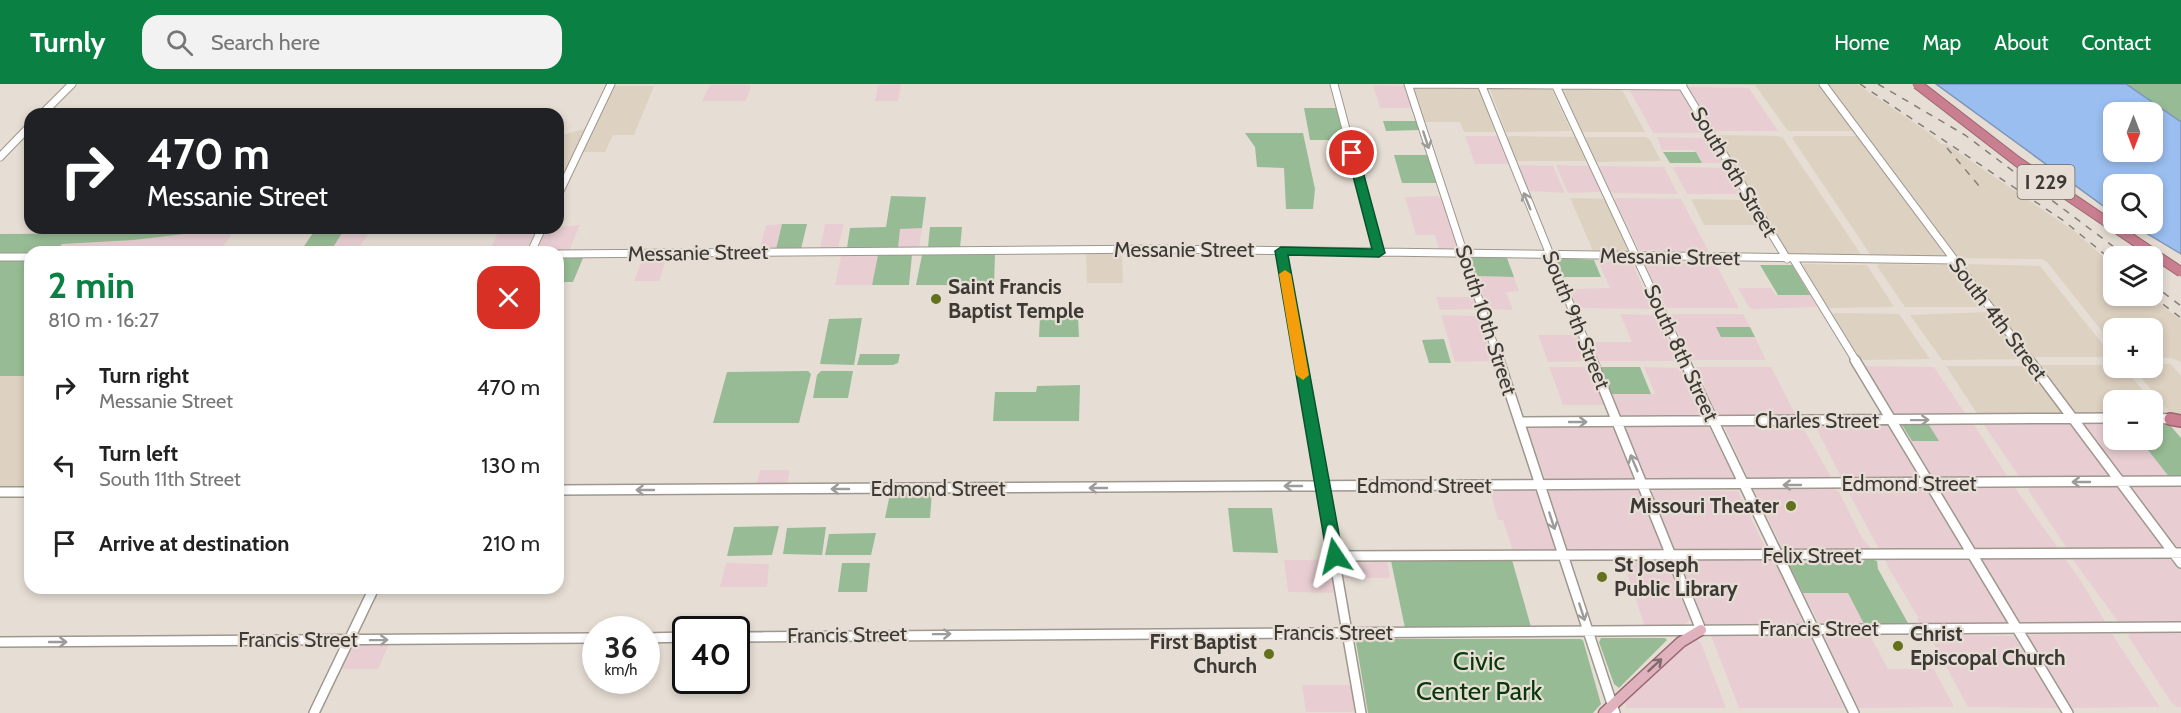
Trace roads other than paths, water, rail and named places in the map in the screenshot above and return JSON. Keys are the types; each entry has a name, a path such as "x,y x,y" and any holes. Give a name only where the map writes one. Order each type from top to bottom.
{"highway":[{"name":"I 229","path":"1917,84 2019,162 2180,271"}],"main road":[{"path":"1409,84 1481,84"},
{"name":"South 10th Street","path":"1409,84 1463,254"},
{"name":"Messanie Street","path":"1636,257 1790,260"},
{"path":"1611,710 1681,642 1701,630"}],"street":[{"path":"48,108 72,84"},
{"path":"564,182 611,84"},
{"path":"1334,84 1379,253"},
{"path":"1481,84 1682,85"},
{"name":"South 9th Street","path":"1481,84 1701,630"},
{"name":"South 4th Street","path":"1823,84 2177,553 2181,562"},
{"name":"South 8th Street","path":"1555,85 1713,422 1854,713"},
{"name":"South 6th Street","path":"1682,85 1892,420 2068,713"},
{"path":"0,157 24,132"},
{"name":"Messanie Street","path":"564,254 1157,249 1636,257"},
{"path":"1281,251 1361,713"},
{"name":"South 10th Street","path":"1463,254 1589,632 1611,710"},
{"path":"0,257 24,257"},
{"name":"Messanie Street","path":"1790,260 1954,260"},
{"name":"Charles Street","path":"1520,422 2103,418"},
{"name":"Edmond Street","path":"564,490 2181,482"},
{"path":"0,492 24,492"},
{"name":"Felix Street","path":"1335,556 2177,553"},
{"path":"314,713 371,594"},
{"name":"Francis Street","path":"750,637 2181,627"},
{"name":"Francis Street","path":"0,642 582,638"}],"water":[{"path":"1936,84 2126,84 2152,102 2103,102 2103,162 2163,162 2163,110 2181,122 2181,254 2148,234 2163,234 2163,174 2103,174 2103,206"}],"railway":[{"path":"1860,84 2064,221 2103,253"},
{"path":"1878,84 1965,135 2113,246"},
{"path":"1947,148 1980,187"},
{"path":"2163,292 2181,306"},
{"path":"2163,304 2181,318"}],"place":[{"name":"Saint Francis Baptist Temple","path":"936,299"},
{"name":"Missouri Theater","path":"1791,506"},
{"name":"St Joseph Public Library","path":"1602,577"},
{"name":"Christ Episcopal Church","path":"1898,646"},
{"name":"First Baptist Church","path":"1269,654"}],"park label":[{"name":"Civic Center Park","path":"1479,676"}]}
